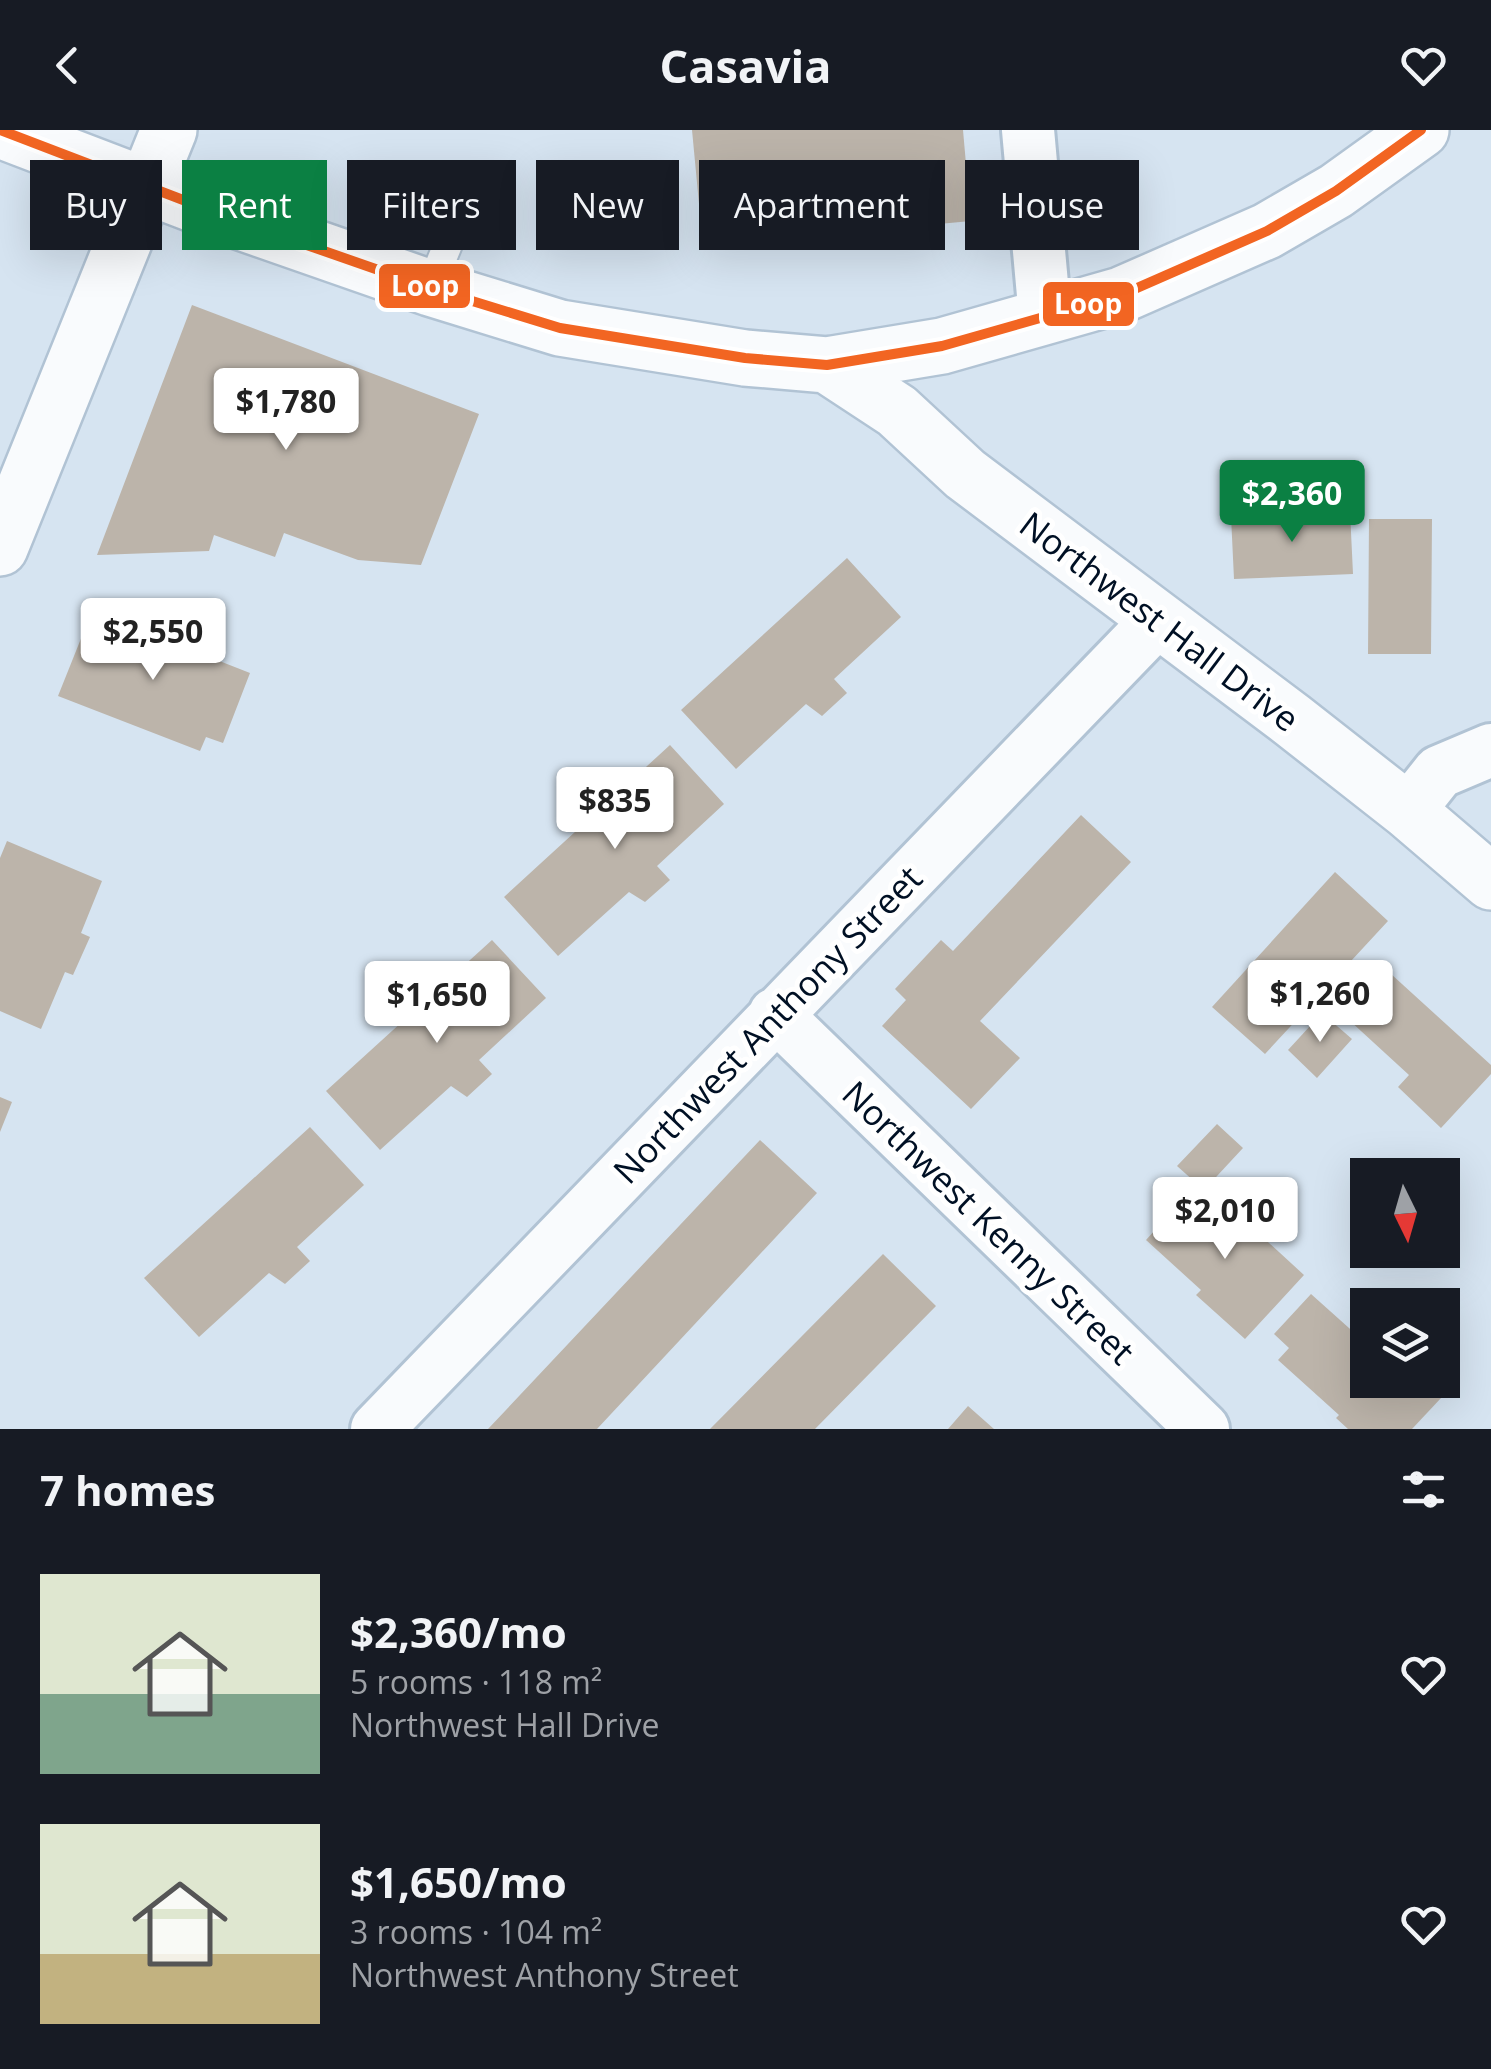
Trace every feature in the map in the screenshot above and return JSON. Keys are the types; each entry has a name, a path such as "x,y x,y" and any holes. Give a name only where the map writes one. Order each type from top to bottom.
{"street":[{"path":"0,130 78,160"},
{"path":"156,160 168,130"},
{"path":"1028,130 1045,317"},
{"path":"162,192 430,288 560,328 745,358 827,365 942,346 1121,295 1268,231 1336,191 1421,130"},
{"path":"0,548 119,250"},
{"name":"Northwest Hall Drive","path":"827,365 897,411 965,474 1408,811 1491,882"},
{"name":"Northwest Anthony Street","path":"377,1429 1158,620"},
{"path":"1408,811 1439,772 1491,750"},
{"name":"Northwest Kenny Street","path":"775,1014 1204,1429"}],"lane":[{"path":"430,288 446,250"}],"building":[{"path":"692,130 963,130 965,222 945,223 945,160 699,160 699,204"},
{"path":"192,305 479,414 421,565 358,560 284,533 275,557 214,535 209,551 97,555"},
{"path":"1350,511 1353,574 1234,579 1231,516"},
{"path":"1369,519 1432,519 1431,654 1368,654"},
{"path":"847,558 901,617 834,679 847,693 822,716 806,704 736,769 681,710"},
{"path":"92,611 250,673 223,743 206,737 200,751 58,696"},
{"path":"670,745 724,804 657,866 670,880 645,902 629,892 558,956 504,897"},
{"path":"1081,815 1131,862 980,1021 1020,1058 971,1109 882,1026 906,1000 895,989 941,940 953,951"},
{"path":"7,841 102,881 81,933 90,937 73,975 65,972 41,1029 0,1011 0,858"},
{"path":"1335,872 1388,921 1265,1054 1212,1007"},
{"path":"492,940 546,998 479,1060 492,1074 467,1097 451,1086 380,1150 326,1091"},
{"path":"1391,974 1491,1065 1491,1074 1441,1128 1398,1087 1409,1075 1349,1020"},
{"path":"1322,1013 1352,1039 1317,1078 1288,1050"},
{"path":"0,1097 12,1102 0,1132"},
{"path":"1217,1124 1243,1148 1204,1190 1177,1166"},
{"path":"310,1127 364,1185 297,1247 310,1261 285,1284 269,1273 199,1337 144,1278"},
{"path":"760,1140 817,1193 597,1429 488,1429"},
{"path":"1194,1187 1250,1237 1256,1231 1304,1275 1245,1339 1196,1295 1201,1290 1146,1240"},
{"path":"883,1254 936,1306 815,1429 710,1429"},
{"path":"1311,1294 1350,1329 1350,1398 1441,1398 1412,1429 1348,1429 1336,1418 1339,1415 1278,1360 1289,1348 1274,1334"},
{"path":"968,1406 994,1429 948,1429"}],"transit line":[{"name":"Loop","path":"0,130 238,221 430,288 560,328 745,358 827,365 942,346 1121,295 1267,231 1336,191 1421,130"}]}
